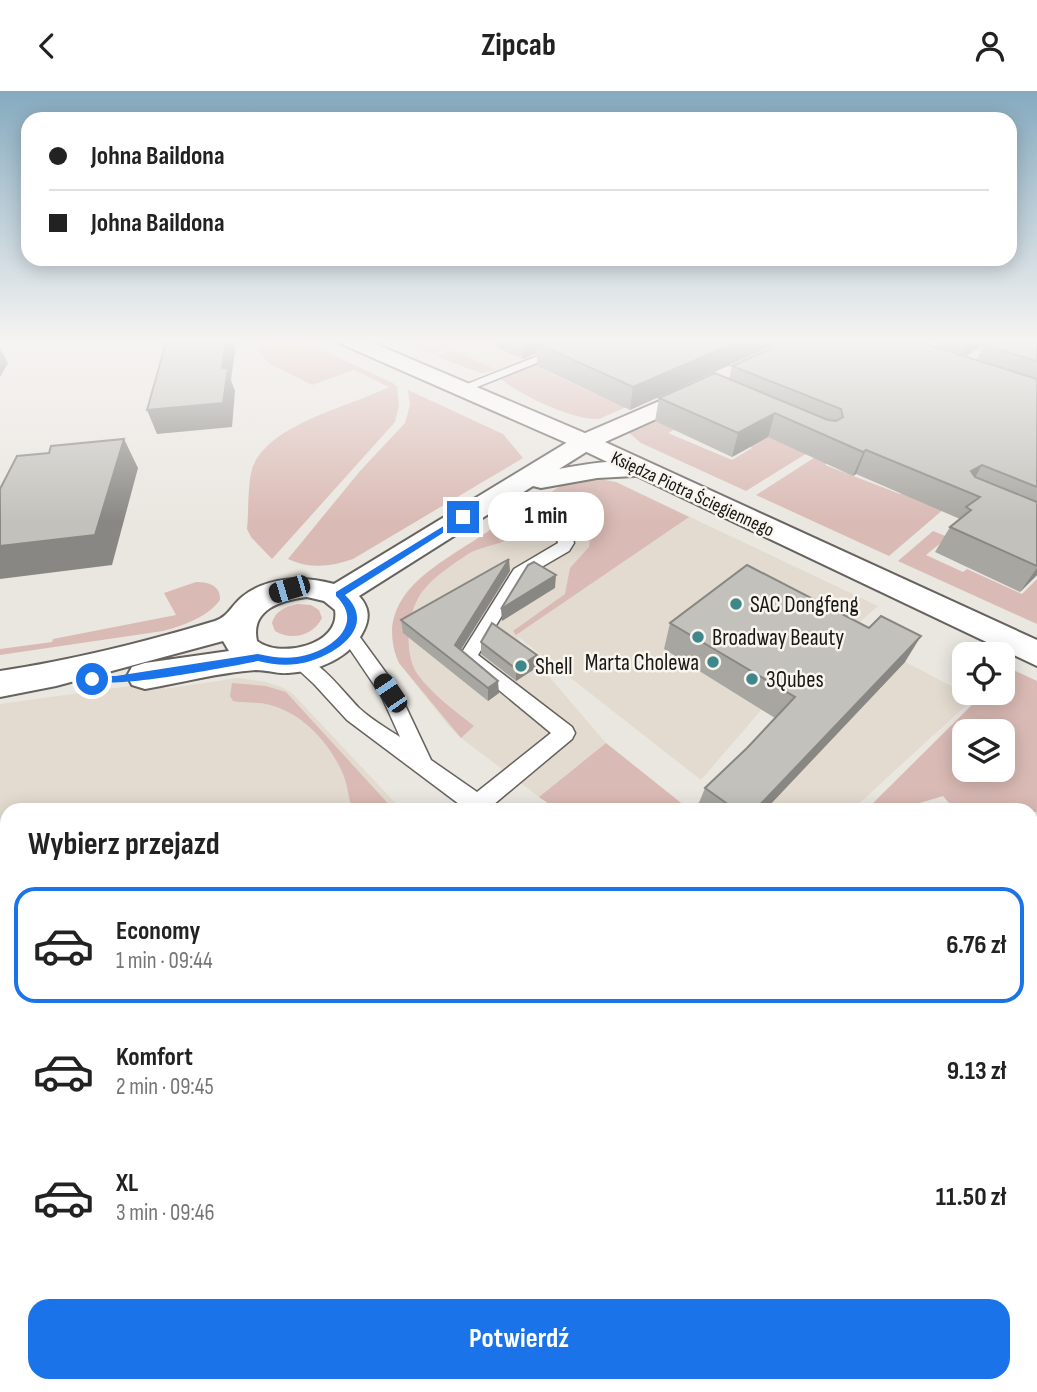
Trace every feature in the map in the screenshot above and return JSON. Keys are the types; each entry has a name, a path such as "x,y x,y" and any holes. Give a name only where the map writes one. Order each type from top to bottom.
{"street":[{"name":"Księdza Piotra Ściegiennego","path":"489,400 1037,653"},
{"path":"340,594 585,443 684,400"},
{"path":"508,490 589,471 645,470"},
{"path":"307,587 340,594 350,605 353,618 348,633 336,645 319,655 298,661 277,662 258,658 245,650 238,638 238,625 244,613 256,603 289,589 307,587"},
{"path":"0,684 42,678 110,659 175,646 238,625"},
{"path":"42,678 116,680 258,658"}],"lane":[{"path":"486,803 565,733 468,657 520,573 563,548 566,543 565,533 557,524 508,490"},
{"path":"348,633 390,693 422,763"},
{"path":"298,661 321,679 354,715 474,803"}],"shaded area":[{"path":"358,400 398,400 395,422 272,559 247,529 252,470 264,450 278,437 314,417"},
{"path":"409,400 429,400 503,434 523,458 353,559 320,566 288,559 360,471 405,423"},
{"path":"536,400 643,400 599,419 576,416"},
{"path":"670,412 690,421 668,433 732,460 752,448 749,446 774,432 822,444 746,491 641,443 629,433"},
{"path":"831,447 844,452 825,465 900,494 917,482 966,490 889,556 756,495"},
{"path":"599,479 616,482 878,606 762,709 701,780 517,636 606,743 539,797 461,738 448,725 399,663 394,651 393,623 405,593 422,576 570,480 582,482"},
{"path":"599,479 616,482 689,517 516,635 513,631 565,594 570,568 589,547 587,528 582,520 567,509 540,499 570,480 582,482"},
{"path":"490,530 512,532 514,537 468,554 438,576 417,600 410,622 410,656 418,675 437,696 474,726 461,738 399,663 392,639 394,618 402,599 433,568"},
{"path":"933,531 948,537 926,555 963,572 967,569 1022,594 1037,579 1037,624 898,561"},
{"path":"196,582 216,588 220,600 202,616 186,623 163,631 0,655 0,649 52,642 53,639 176,615 164,593"},
{"path":"298,604 311,605 319,610 322,618 318,624 307,633 295,636 275,631 272,623 278,612"},
{"path":"862,639 952,686 952,705 966,705 860,803 697,803"},
{"path":"1015,671 1037,681 1037,803 949,803 943,796 920,803 873,803 952,725 952,782 1015,782 1015,719 958,719 972,705 1015,705"},
{"path":"237,678 266,682 284,688 293,694 395,803 0,803 0,704 166,681 165,689"},
{"path":"232,683 266,686 286,692 388,803 351,803 345,778 331,751 304,722 282,709 265,704 233,701 230,696"},
{"path":"606,743 681,803 548,803 539,797"}],"building":[{"path":"150,400 223,400 223,403 147,410"},
{"path":"663,400 779,400 836,421 843,417 841,409 817,400 1037,400 1037,487 982,465 971,471 975,477 1037,502 1037,566 950,527 971,510 966,507 980,497 866,450 863,452 775,413 738,433"},
{"path":"124,439 95,535 0,546 0,489 17,456 49,453 51,446"},
{"path":"509,559 455,645 498,681 488,688 401,620"},
{"path":"534,562 556,575 501,609 528,565"},
{"path":"747,565 869,628 881,616 921,636 762,803 726,803 705,788 795,697 670,623"},
{"path":"492,623 537,655 516,669 481,642"}],"place":[{"name":"SAC Dongfeng","path":"736,604"},
{"name":"Broadway Beauty","path":"698,637"},
{"name":"Marta Cholewa","path":"713,662"},
{"name":"Shell","path":"521,666"},
{"name":"3Qubes","path":"752,679"}],"route":[{"path":"92,679 116,680 258,658 277,662 298,661 319,655 336,645 348,633 353,618 350,605 340,594 463,517"}]}
